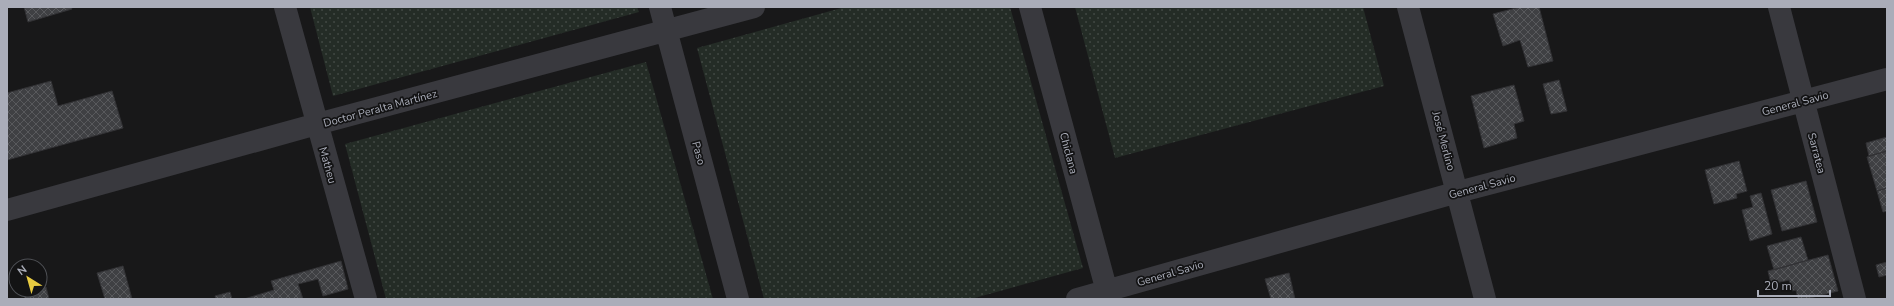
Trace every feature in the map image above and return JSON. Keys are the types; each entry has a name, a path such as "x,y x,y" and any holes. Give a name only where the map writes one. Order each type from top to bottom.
{"street":[{"name":"Matheu","path":"285,7 366,299"},
{"name":"Paso","path":"660,7 738,299"},
{"name":"Doctor Peralta Martínez","path":"7,210 317,124 666,32 754,7"},
{"name":"Chiclana","path":"1030,7 1108,295"},
{"name":"José Merlino","path":"1408,7 1486,299"},
{"name":"Sarratea","path":"1779,7 1855,299"},
{"name":"General Savio","path":"1078,299 1108,295 1458,192 1887,79"}],"shaded area":[{"path":"310,7 637,7 639,12 333,96"},
{"path":"845,7 1010,7 1083,268 971,299 764,299 697,48"},
{"path":"1075,7 1363,7 1384,86 1115,158"},
{"path":"646,62 713,299 386,299 345,144"}],"building":[{"path":"24,7 71,7 72,9 28,22"},
{"path":"1520,7 1539,7 1553,61 1528,67 1520,40 1503,46 1493,14"},
{"path":"1559,80 1567,111 1551,114 1543,84"},
{"path":"51,81 58,106 112,91 123,128 7,160 7,93"},
{"path":"1514,85 1524,121 1514,124 1517,138 1484,148 1471,96"},
{"path":"1887,137 1887,151 1869,156 1866,143"},
{"path":"1887,151 1887,188 1877,191 1867,157"},
{"path":"1739,161 1747,191 1736,194 1737,198 1714,204 1705,170"},
{"path":"1806,181 1817,222 1782,231 1771,190"},
{"path":"1887,188 1887,211 1883,212 1877,191"},
{"path":"1761,193 1772,234 1750,241 1742,210 1753,207 1750,196"},
{"path":"1801,237 1808,260 1774,270 1767,246"},
{"path":"1828,255 1838,291 1806,299 1798,299 1796,290 1792,291 1789,280 1771,284 1768,271"},
{"path":"341,261 348,289 323,296 318,279 298,284 303,299 244,299 274,290 271,281"},
{"path":"1887,262 1887,275 1879,277 1876,265"},
{"path":"123,266 132,299 105,299 97,273"},
{"path":"1289,273 1295,299 1271,299 1265,279"},
{"path":"230,292 232,299 216,299 215,296"},
{"path":"48,295 49,299 25,299 48,298"}]}
